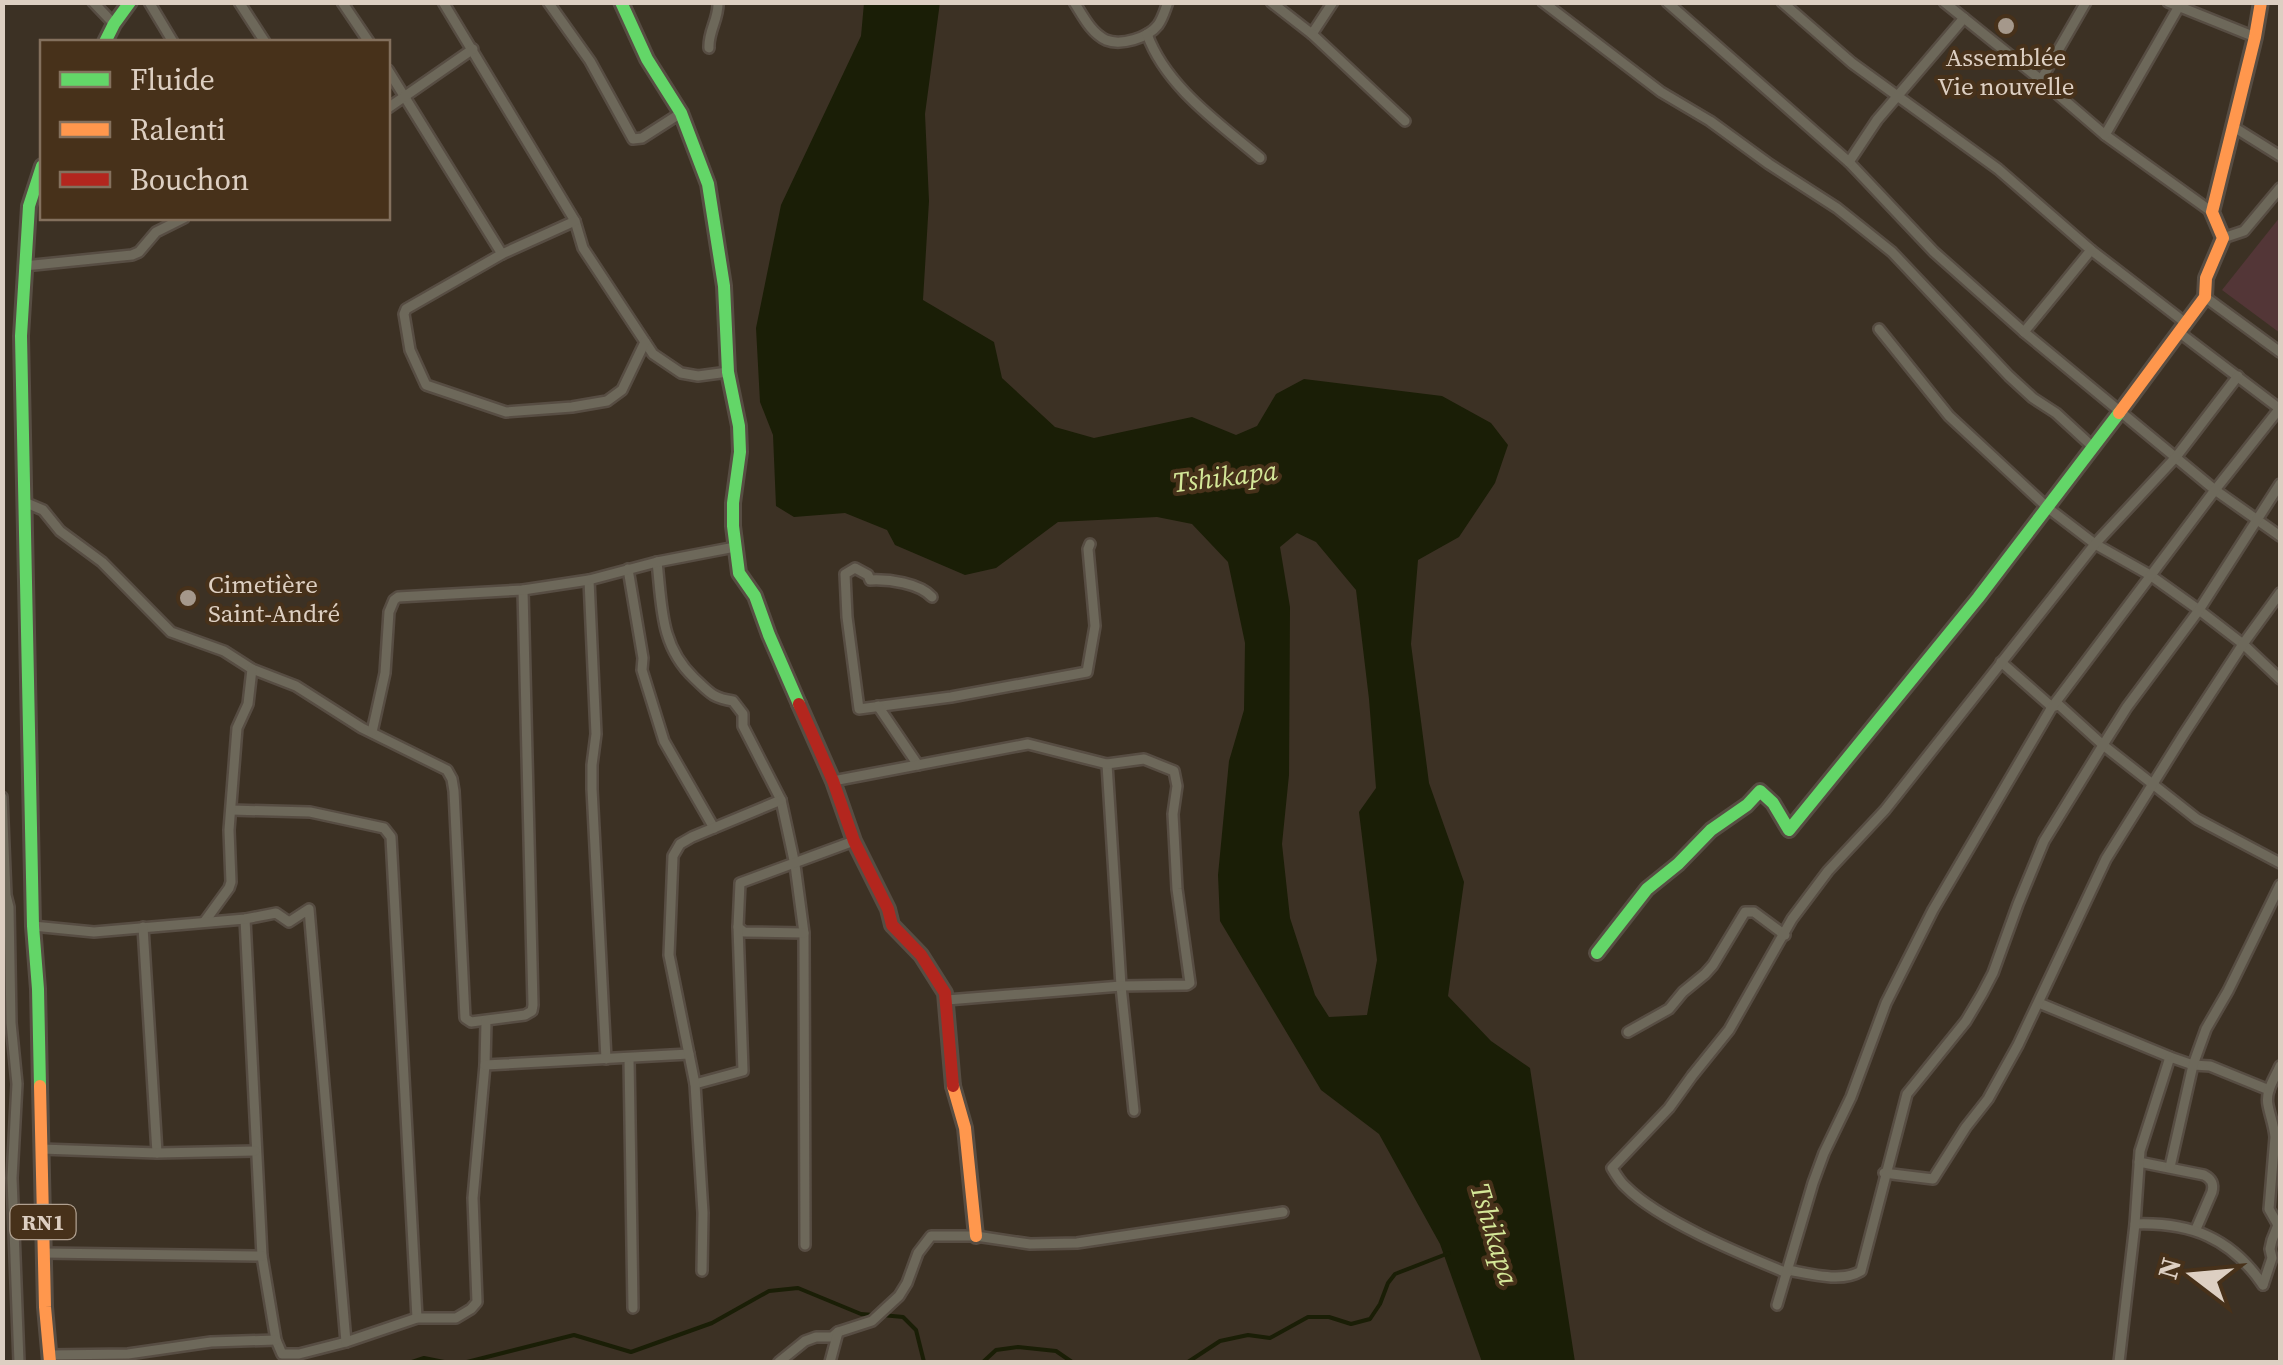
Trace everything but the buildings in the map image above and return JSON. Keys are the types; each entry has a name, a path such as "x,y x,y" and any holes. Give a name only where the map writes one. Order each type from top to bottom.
{"main road":[{"path":"106,40 130,2"},
{"path":"621,2 647,59 680,114 708,184 724,286 728,372 740,426 733,503 739,573 756,596 776,652 833,781 854,842 888,908 892,925 920,955 947,1000 952,1081 965,1128 976,1236"},
{"path":"1597,953 1648,890 1711,830 1760,792 1789,830 2048,508 2184,328 2205,296 2206,278 2223,238 2212,212 2261,2"},
{"name":"RN1","path":"40,172 29,206 21,336 33,926 50,1359"}],"street":[{"path":"93,2 114,24"},
{"path":"150,2 172,40"},
{"path":"239,2 264,40"},
{"path":"342,2 368,40"},
{"path":"443,2 576,221 583,248 654,354 681,373 698,376 728,372"},
{"path":"548,2 590,61 634,139 680,114"},
{"path":"708,48 718,2"},
{"path":"1074,2 1091,29 1107,41 1126,42 1148,34 1160,22 1168,2"},
{"path":"1271,2 1312,34 1405,121"},
{"path":"1312,34 1333,2"},
{"path":"1543,2 1660,92 1710,121 1838,208 1892,252 2009,376 2094,448"},
{"path":"1667,2 1849,162 1934,252 2024,332 2215,490 2280,536"},
{"path":"1777,1304 1813,1182 1851,1097 1886,1003 1932,910 2052,707 2280,408 1998,169 1852,64 1782,2"},
{"path":"2042,80 2086,2"},
{"path":"2168,2 2254,37"},
{"path":"1948,4 2105,134 2212,212"},
{"path":"2105,134 2178,8"},
{"path":"1849,162 1877,120 1964,18"},
{"path":"1148,34 1154,52 1186,93 1260,158"},
{"path":"390,107 473,49"},
{"path":"390,73 502,254"},
{"path":"2232,126 2280,156"},
{"path":"2223,238 2244,231 2280,188"},
{"path":"24,266 132,255 156,232 180,220"},
{"path":"576,221 502,254 406,309 410,350 426,385 506,412 608,401 622,390 645,342"},
{"path":"2024,332 2091,250"},
{"path":"2205,296 2280,352"},
{"path":"1878,329 1949,416 2048,508 2199,610 2280,679"},
{"path":"2238,376 2176,457 2096,544 1886,810 1828,871 1792,919 1729,1030 1669,1108 1612,1168 1621,1183 1668,1216 1742,1254 1788,1271 1858,1274 1907,1094 1966,1021 1982,994 2044,840 2127,707 2199,610 2280,484"},
{"path":"24,502 43,510 60,532 102,562 172,632 296,686 372,732 447,770 452,779 466,1018 471,1022 526,1016 533,1005 524,590"},
{"path":"932,597 925,590 885,579 870,580 855,568 846,574 847,617 859,708 1087,672 1094,626 1090,544"},
{"path":"372,732 385,673 389,612 394,600 524,590 589,580 735,546"},
{"path":"656,562 666,633 673,653 681,666 715,698 733,701 742,714 743,726 781,800 795,864 804,934 805,1245"},
{"path":"628,568 642,670 664,742 714,828"},
{"path":"589,580 596,734 592,789 606,1059"},
{"path":"1884,1173 1933,1179 1988,1099 2039,1003 2106,859 2280,592"},
{"path":"2001,662 2052,707"},
{"path":"205,921 230,888 229,830 237,728 248,704 252,669"},
{"path":"2052,707 2058,705 2198,819 2280,863"},
{"path":"878,706 918,764"},
{"path":"833,781 1028,744 1108,764 1144,759 1174,771 1178,786 1173,814 1177,889 1190,983 947,1000"},
{"path":"1108,764 1121,986 1134,1110"},
{"path":"2,797 17,1084 7,1180 19,1362"},
{"path":"702,1271 703,1212 695,1084 669,955 673,856 680,844 781,800"},
{"path":"231,810 310,812 384,828 391,837 417,1318"},
{"path":"695,1084 743,1072 740,883 854,842"},
{"path":"2170,1167 2193,1064 2206,1029 2280,886"},
{"path":"33,926 84,932 276,914 289,922 309,909 346,1342"},
{"path":"1628,1032 1669,1009 1705,974 1744,912 1754,912 1784,935"},
{"path":"245,919 262,1256 276,1340 282,1354 300,1354 346,1342 417,1318 456,1318 477,1302 473,1198 486,1021"},
{"path":"144,927 157,1153"},
{"path":"738,927 744,932 804,934"},
{"path":"2039,1003 2170,1058 2210,1066 2269,1090"},
{"path":"485,1065 689,1054"},
{"path":"629,1058 633,1308"},
{"path":"2119,1362 2136,1224 2139,1162 2170,1058"},
{"path":"2136,1224 2160,1223 2196,1230 2239,1256 2264,1286 2278,1225 2270,1209 2275,1137 2267,1102 2280,1066"},
{"path":"2,1089 17,1084"},
{"path":"41,1148 157,1153 255,1151"},
{"path":"2139,1162 2204,1175 2211,1180 2212,1192 2196,1230"},
{"path":"778,1362 805,1341 832,1337 872,1320 899,1296 918,1253 932,1236 976,1236 1030,1244 1077,1242 1283,1212"},
{"path":"44,1253 262,1256"},
{"path":"830,1362 838,1332"},
{"path":"50,1359 128,1354 211,1342 276,1340"}],"shaded area":[{"path":"2280,217 2280,333 2222,290"}],"water":[{"name":"Tshikapa","path":"940,2 925,114 929,201 923,300 994,342 1002,378 1055,427 1094,438 1192,417 1236,435 1257,426 1276,394 1304,379 1442,396 1491,423 1508,445 1495,483 1459,537 1418,560 1411,644 1429,783 1464,882 1448,996 1491,1041 1530,1068 1575,1362 1482,1362 1440,1244 1379,1134 1321,1090 1220,921 1218,875 1229,761 1244,710 1245,643 1228,562 1192,524 1157,517 1058,522 996,568 965,575 895,545 887,530 845,513 794,517 776,506 773,435 760,402 756,328 781,205 861,36 864,3","holes":["1297,533 1316,542 1356,590 1369,699 1376,788 1359,812 1377,960 1367,1015 1329,1017 1315,995 1290,918 1282,844 1289,775 1290,607 1280,547"]}],"waterway":[{"path":"1188,1362 1220,1341 1248,1335 1270,1338 1308,1317 1329,1317 1351,1324 1370,1319 1395,1274 1449,1253"},
{"path":"467,1362 574,1335 631,1352 712,1323 769,1291 798,1288 861,1314 873,1315"},
{"path":"882,1315 903,1317 916,1330 924,1362"},
{"path":"983,1362 996,1350 1018,1347 1056,1351 1072,1362"},
{"path":"412,1362 424,1358 444,1362"}],"traffic: fast":[{"path":"106,40 130,2"},
{"path":"621,2 647,59 681,113 708,184 724,286 728,372 739,426 740,452 733,503 739,573 755,596 799,704"},
{"path":"40,172 29,206 21,336 40,1086"},
{"path":"1597,953 1647,889 1760,791 1773,803 1789,830 1978,598 2119,413"}],"traffic: slow":[{"path":"2119,413 2205,297 2206,278 2223,238 2212,212 2261,2"},
{"path":"40,1086 45,1307 50,1362"},
{"path":"953,1086 965,1128 976,1236"}],"traffic: jam":[{"path":"799,704 892,925 921,955 945,993 953,1086"}],"place":[{"name":"Assemblée Vie nouvelle","path":"2006,26"},
{"name":"Cimetière Saint-André","path":"188,598"}]}
